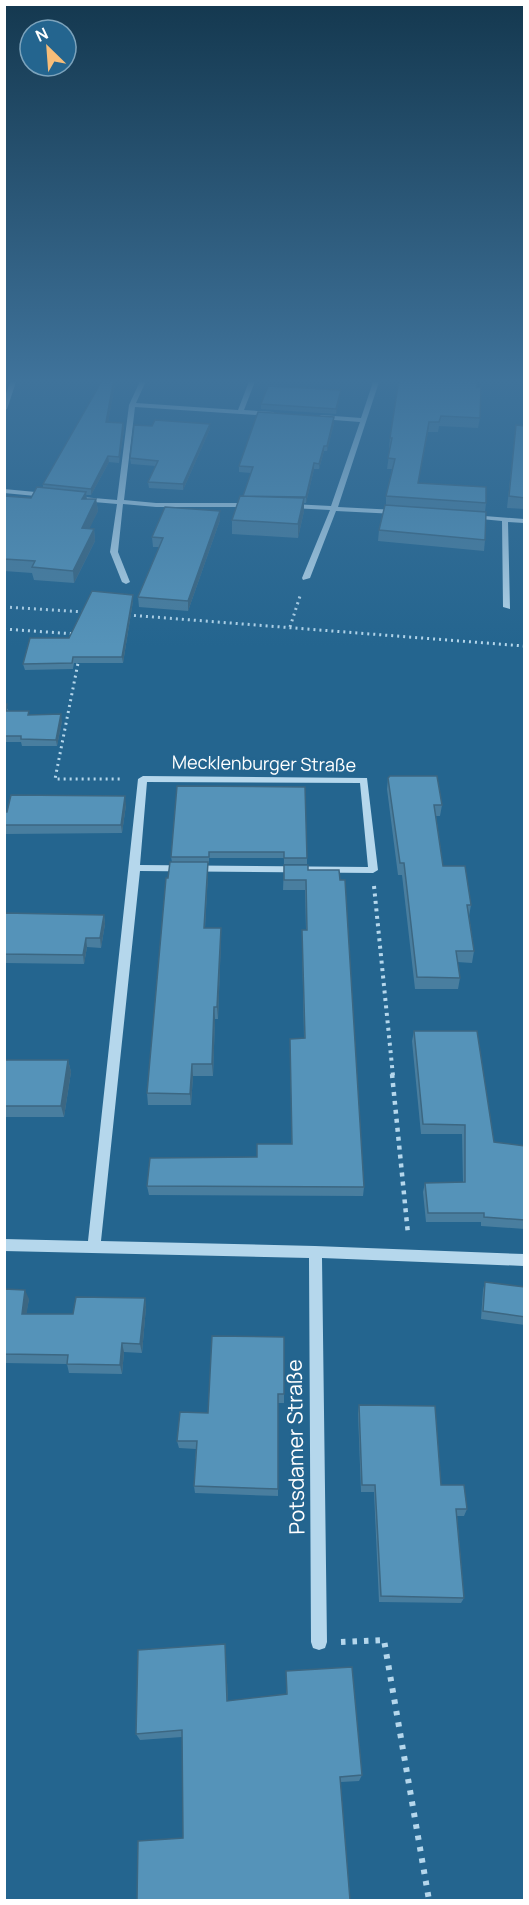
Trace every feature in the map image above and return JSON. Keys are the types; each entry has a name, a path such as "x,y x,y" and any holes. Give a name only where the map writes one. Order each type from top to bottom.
{"street":[{"path":"124,468 114,552 126,582"},
{"path":"306,578 347,468"},
{"path":"4,490 51,495"},
{"path":"74,498 120,502 259,505"},
{"path":"287,506 403,512"},
{"path":"460,516 525,520"},
{"path":"505,519 507,607"},
{"path":"94,1247 143,779"},
{"name":"Mecklenburger Straße","path":"143,779 364,780 373,870"},
{"path":"135,868 373,870"},
{"path":"4,1245 315,1252 525,1260"},
{"name":"Potsdamer Straße","path":"315,1252 319,1642"}],"path":[{"path":"290,627 306,578"},
{"path":"4,607 88,613"},
{"path":"123,615 525,646"},
{"path":"4,629 83,635"},
{"path":"79,657 55,779 143,779"},
{"path":"373,870 410,1255"},
{"path":"319,1642 384,1640 429,1900"}],"building":[{"path":"52,468 102,468 91,489 43,484"},
{"path":"155,468 190,468 183,484 148,482"},
{"path":"253,468 313,468 306,497 243,496"},
{"path":"393,468 421,468 418,483 486,487 486,503 386,496"},
{"path":"512,468 525,468 525,498 509,496"},
{"path":"37,487 86,492 82,499 96,499 82,528 94,529 73,571 32,567 35,561 4,559 4,496 31,498"},
{"path":"240,496 304,498 298,524 232,520"},
{"path":"385,505 486,512 485,540 379,530"},
{"path":"165,507 220,511 188,601 138,597 163,538 152,537"},
{"path":"92,591 133,595 122,657 73,657 72,663 23,664 30,638 69,638"},
{"path":"4,704 7,704 6,711 29,711 28,715 61,714 56,740 4,736"},
{"path":"390,776 437,776 442,805 434,805 443,866 465,866 471,905 467,905 474,951 456,951 460,978 417,977 404,863 400,863 388,778"},
{"path":"177,786 305,787 307,858 284,858 284,852 209,852 209,857 171,857"},
{"path":"11,795 125,796 121,825 4,825 4,812 7,812"},
{"path":"170,862 208,862 204,928 221,928 212,1064 192,1064 190,1094 147,1093 166,878 168,878"},
{"path":"284,865 308,865 308,870 339,870 340,880 345,880 364,1187 147,1186 150,1158 257,1157 257,1144 292,1144 290,1039 305,1038 302,930 307,930 306,880 284,880"},
{"path":"4,913 104,915 100,938 86,938 83,955 4,954"},
{"path":"414,1031 477,1031 494,1142 525,1146 525,1220 484,1217 484,1213 428,1213 425,1183 465,1182 465,1125 423,1124"},
{"path":"4,1060 68,1060 61,1106 4,1106"},
{"path":"485,1282 525,1287 525,1317 483,1311"},
{"path":"4,1289 25,1290 22,1314 73,1314 76,1297 145,1298 140,1344 122,1343 120,1365 67,1364 68,1355 4,1354"},
{"path":"212,1336 284,1337 284,1394 278,1394 278,1489 194,1486 197,1441 177,1441 180,1412 208,1413"},
{"path":"359,1405 435,1406 441,1485 464,1485 467,1509 456,1509 464,1598 381,1596 375,1485 362,1485"},
{"path":"225,1644 227,1701 287,1694 286,1671 352,1667 362,1775 340,1777 350,1900 137,1900 138,1841 183,1838 182,1730 136,1734 138,1650"}]}
